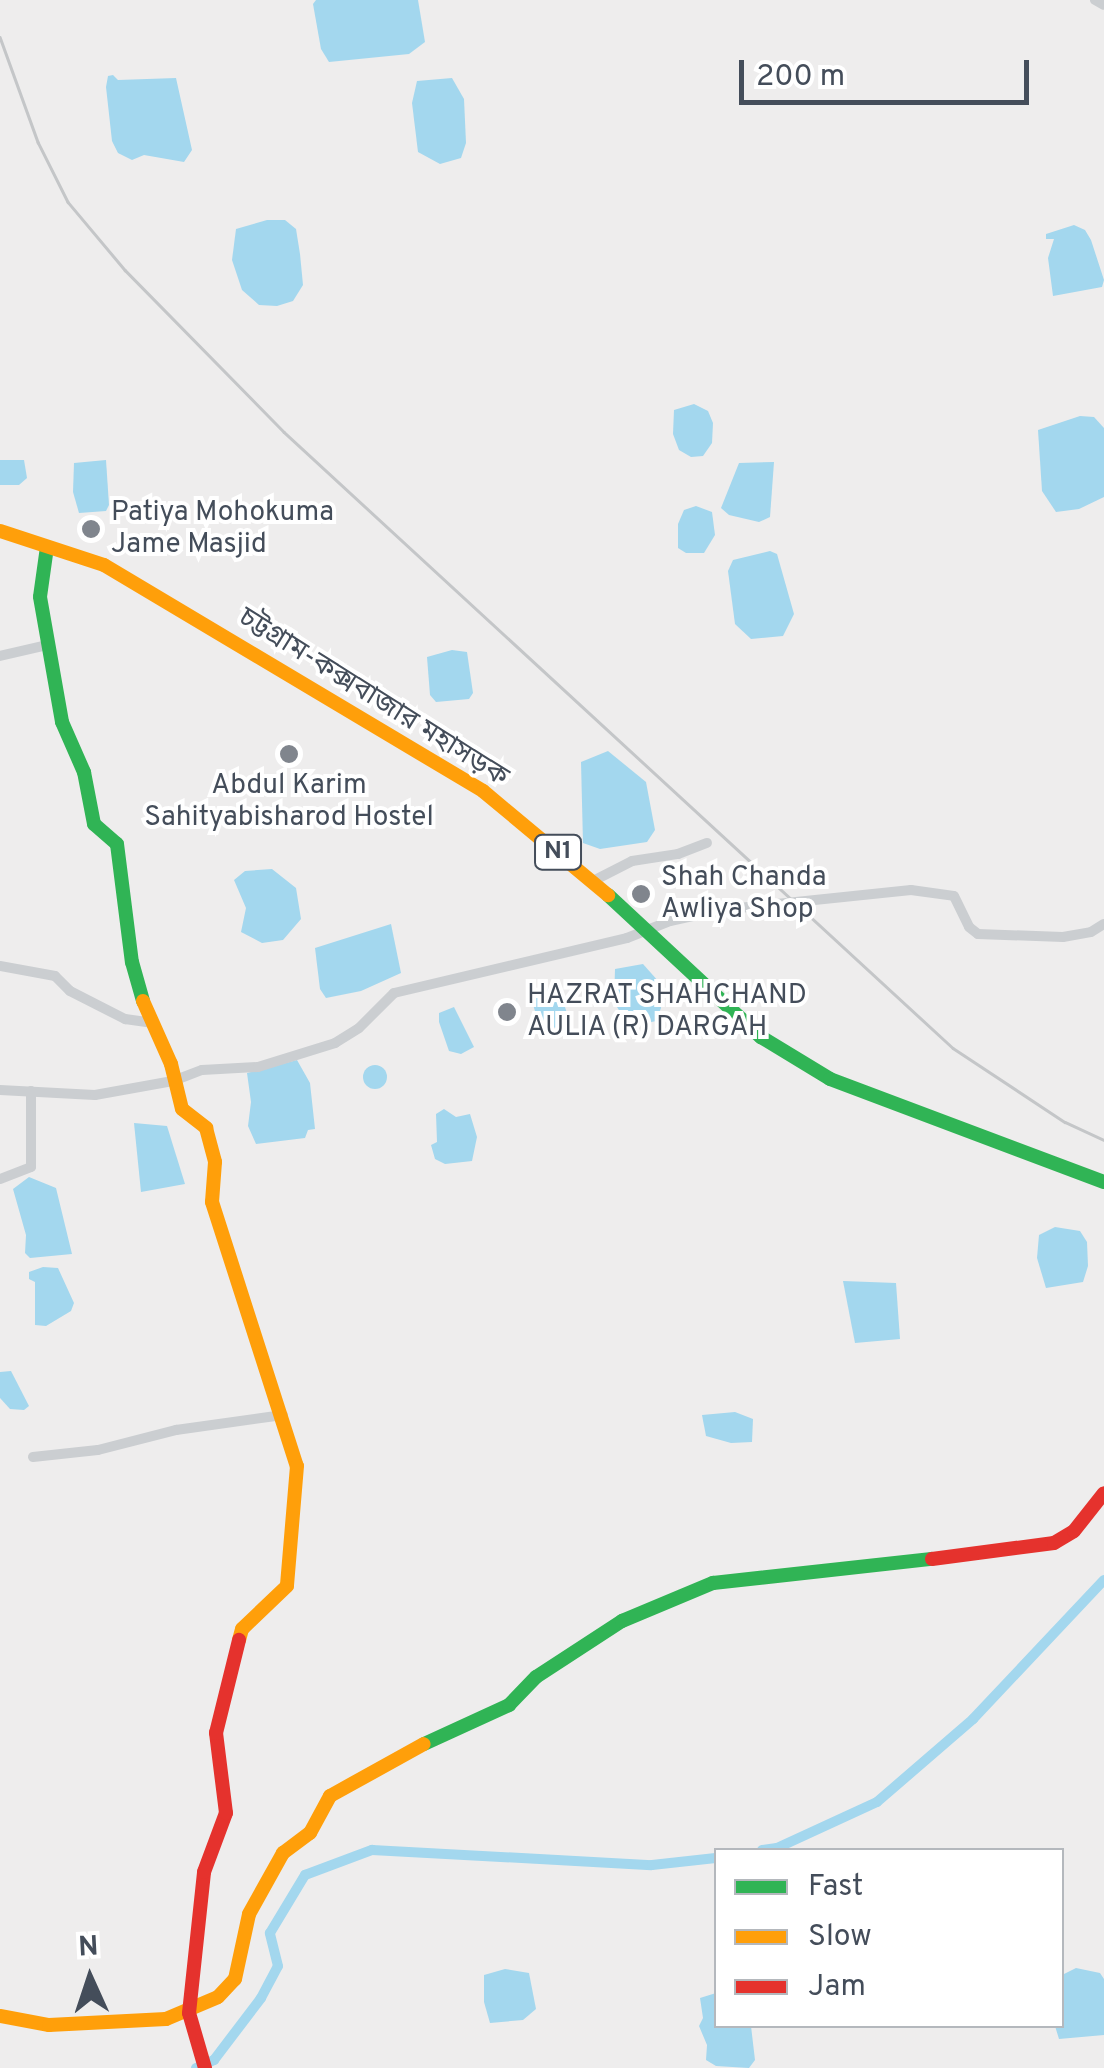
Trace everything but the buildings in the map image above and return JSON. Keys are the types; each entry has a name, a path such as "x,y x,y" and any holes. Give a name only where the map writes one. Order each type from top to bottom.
{"main road":[{"name":"চট্টগ্রাম-কক্সবাজার মহাসড়ক","path":"0,531 104,565 483,792 593,881 642,932 707,984 761,1038 830,1079 1104,1182"},
{"path":"46,547 40,578 47,645 62,722 84,772 94,824 117,844 132,962 182,1109 206,1128 214,1162 212,1202 297,1466 286,1586 242,1629 221,1699 216,1732 226,1785 226,1812 204,1872 189,2013 205,2068"},
{"path":"0,2016 50,2025 166,2019 189,2013 218,1997 235,1979 250,1914 264,1886 283,1853 310,1832 330,1796 429,1745 443,1733 509,1705 536,1677 622,1621 713,1582 798,1576 1054,1543 1074,1531 1104,1492"}],"street":[{"path":"1094,0 1104,6"},
{"path":"0,656 47,645"},
{"path":"593,881 632,861 678,854 706,843"},
{"path":"0,1090 95,1095 173,1081 202,1070 258,1067 335,1043 359,1028 394,994 720,910 911,890 954,896 969,927 978,934 1062,937 1091,932 1104,924"},
{"path":"0,966 56,976 70,991 125,1019 152,1023"},
{"path":"0,1179 31,1167 31,1091"},
{"path":"33,1457 98,1450 176,1430 283,1415"}],"water":[{"path":"316,0 418,0 425,42 409,54 329,62 321,49 313,4"},
{"path":"108,76 118,80 176,78 192,150 184,162 144,155 132,160 118,153 112,141 106,87"},
{"path":"452,78 464,99 466,143 461,158 440,164 418,152 412,103 417,81"},
{"path":"267,220 285,220 296,229 300,254 303,285 293,301 277,306 259,305 242,290 232,260 236,229"},
{"path":"1074,225 1085,230 1091,240 1104,280 1102,287 1053,296 1048,258 1054,239 1046,239 1046,234"},
{"path":"694,404 708,411 713,423 712,443 703,456 691,457 679,450 673,434 674,410"},
{"path":"1080,416 1094,417 1104,428 1104,497 1079,509 1056,512 1042,491 1038,430"},
{"path":"0,460 24,460 27,478 19,485 0,485"},
{"path":"106,460 106,511 79,513 73,492 74,463"},
{"path":"774,462 770,517 759,522 729,515 721,508 739,463"},
{"path":"696,506 712,512 715,535 704,553 686,553 678,548 678,524 684,510"},
{"path":"770,551 777,554 794,614 783,636 751,639 735,624 728,571 733,560"},
{"path":"452,650 467,652 473,693 469,699 436,702 430,695 427,657"},
{"path":"608,751 646,782 655,830 647,842 600,849 583,843 581,762"},
{"path":"272,869 296,888 301,919 283,940 262,943 241,932 246,908 234,880 245,871"},
{"path":"391,924 401,973 361,991 326,998 320,989 315,948"},
{"path":"643,964 659,982 661,1008 656,1021 634,1026 626,1022 614,1002 615,969"},
{"path":"559,988 571,1026 540,1029 529,990"},
{"path":"454,1007 474,1047 461,1054 449,1051 439,1022 439,1013"},
{"path":"297,1060 310,1083 315,1129 308,1130 305,1138 256,1144 248,1126 251,1102 247,1073"},
{"path":"375,1065 384,1068 384,1086 375,1089 366,1086 363,1077 366,1068"},
{"path":"444,1109 456,1117 470,1114 477,1137 472,1161 445,1164 435,1159 431,1145 437,1142 436,1114"},
{"path":"134,1123 167,1126 185,1184 141,1192"},
{"path":"29,1177 56,1188 72,1254 30,1258 25,1253 26,1235 13,1189"},
{"path":"1055,1227 1080,1231 1087,1242 1088,1266 1083,1282 1046,1288 1037,1258 1039,1235"},
{"path":"43,1267 58,1268 74,1303 71,1311 46,1326 35,1325 35,1282 29,1279 29,1272"},
{"path":"843,1281 896,1283 900,1339 855,1343"},
{"path":"11,1371 29,1406 24,1410 10,1409 0,1398 0,1372"},
{"path":"735,1412 753,1419 752,1442 731,1443 706,1436 702,1415"},
{"path":"1076,1968 1100,1973 1104,1979 1104,2035 1059,2039 1056,2028 1064,2028 1064,1974"},
{"path":"505,1969 529,1973 536,2009 523,2020 490,2023 484,2002 484,1975"},
{"path":"714,1994 714,2028 751,2028 755,2060 749,2068 716,2066 706,2060 707,2045 699,2026 703,2018 700,1998"}],"waterway":[{"path":"777,1848 877,1802 973,1719 1104,1580"},
{"path":"196,2068 214,2060 261,1998 278,1966 270,1933 305,1875 372,1850 652,1865 714,1858"}],"railway":[{"path":"0,37 38,142 68,202 125,270 284,432 953,1048 1065,1122 1104,1140"}],"traffic: fast":[{"path":"47,547 40,597 62,722 84,772 94,824 117,844 132,962 143,1001"},
{"path":"608,895 761,1037 830,1079 1104,1182"},
{"path":"424,1744 509,1705 536,1677 622,1621 713,1583 932,1559"}],"traffic: slow":[{"path":"0,531 104,565 483,791 608,895"},
{"path":"143,1001 171,1064 182,1109 206,1128 215,1162 212,1202 297,1466 287,1586 242,1629 239,1640"},
{"path":"0,2016 49,2025 166,2019 218,1997 235,1979 249,1914 283,1853 310,1833 330,1796 424,1744"}],"traffic: jam":[{"path":"932,1559 1054,1543 1074,1531 1104,1493"},
{"path":"205,2068 189,2013 204,1872 226,1813 216,1733 239,1640"}],"place":[{"name":"Patiya Mohokuma Jame Masjid","path":"91,529"},
{"name":"Abdul Karim Sahityabisharod Hostel","path":"289,754"},
{"name":"Shah Chanda Awliya Shop","path":"641,894"},
{"name":"HAZRAT SHAHCHAND AULIA (R) DARGAH","path":"507,1012"}]}
